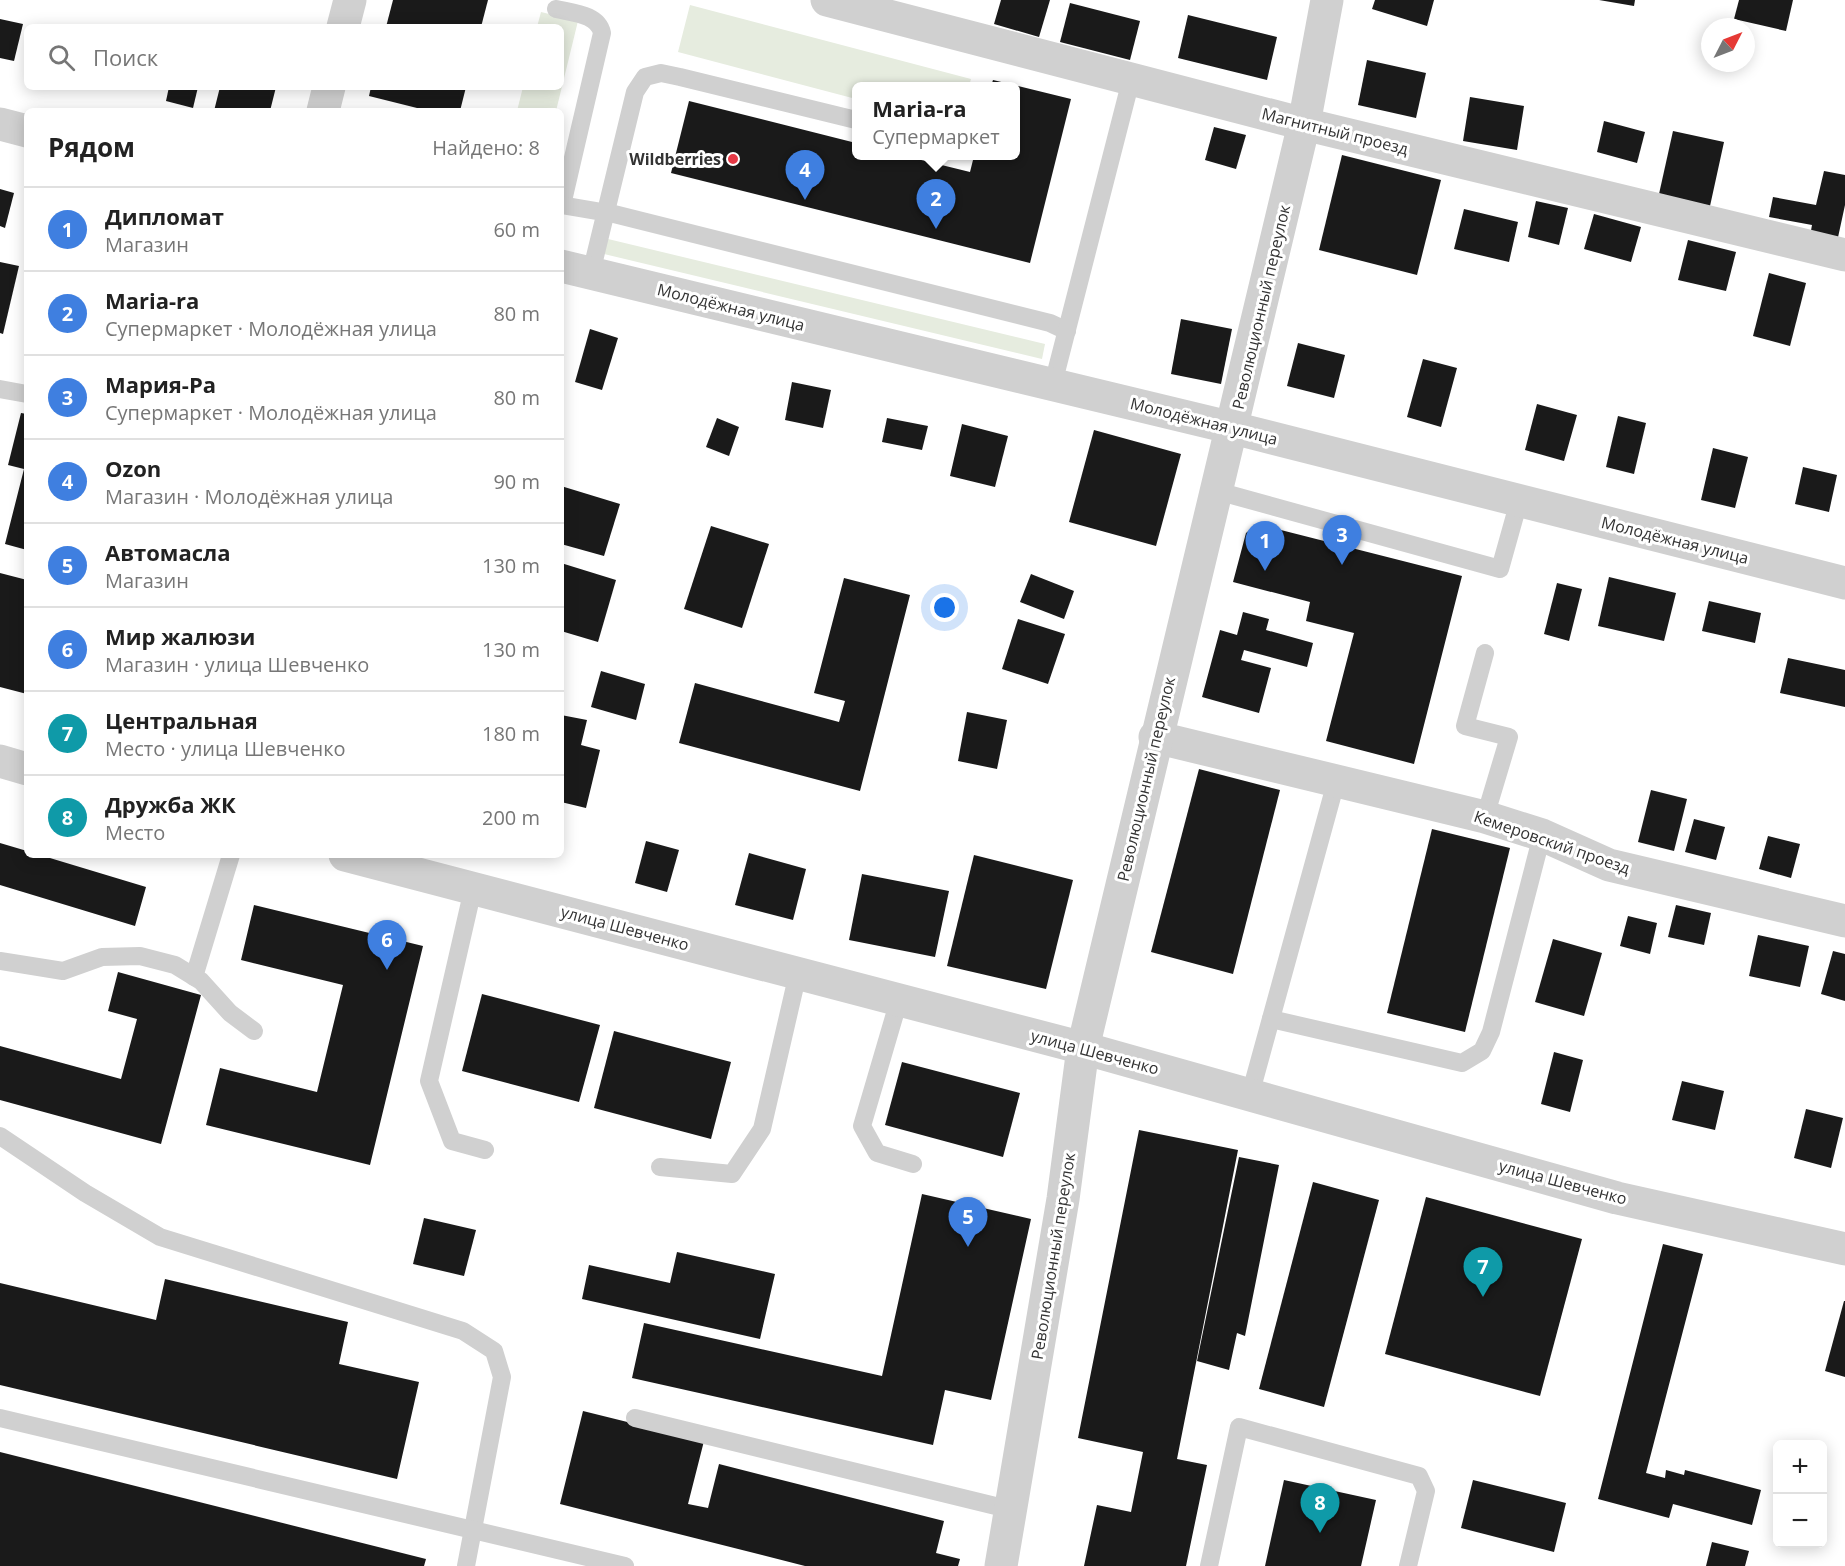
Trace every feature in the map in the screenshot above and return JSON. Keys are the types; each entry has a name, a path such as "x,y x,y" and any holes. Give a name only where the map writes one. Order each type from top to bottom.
{"street":[{"path":"344,24 350,0"},
{"name":"Магнитный проезд","path":"827,0 1304,124 1845,255"},
{"name":"Революционный переулок","path":"1002,1566 1063,1199 1083,1048 1155,737 1233,428 1304,124 1327,0"},
{"path":"324,108 328,90"},
{"path":"0,124 24,130"},
{"name":"Молодёжная улица","path":"576,269 1233,428 1845,583"},
{"name":"Кемеровский проезд","path":"1155,737 1485,817 1542,835 1609,865 1845,921"},
{"path":"0,761 24,768"},
{"name":"улица Шевченко","path":"356,858 1083,1048 1617,1198 1845,1249"}],"lane":[{"path":"556,9 590,18 601,27 602,33 564,192"},
{"path":"576,269 605,213 638,84 652,74 680,76 852,119"},
{"path":"1053,384 1131,80"},
{"path":"564,206 605,213 1050,323 1067,331"},
{"path":"0,389 24,393"},
{"path":"1217,491 1500,569 1519,501"},
{"path":"1485,653 1465,726 1509,737 1485,817"},
{"path":"1250,1095 1336,782"},
{"path":"1271,1019 1462,1063 1482,1051 1491,1032 1542,835"},
{"path":"194,976 230,858"},
{"path":"473,889 429,1081 452,1141 485,1150"},
{"path":"0,961 63,971 102,957 140,956 175,965 194,976 230,1014 254,1031"},
{"path":"660,1167 732,1174 762,1128 798,973"},
{"path":"899,1000 862,1126 877,1154 913,1164"},
{"path":"0,1136 85,1193 160,1237 463,1331 494,1351 502,1377 466,1566"},
{"path":"0,1418 474,1532 626,1566"},
{"path":"635,1418 1012,1510"},
{"path":"1209,1566 1239,1427 1419,1476 1426,1491 1408,1566"}],"shaded area":[{"path":"690,5 971,79 970,82 852,82 852,98 678,52"},
{"path":"541,12 578,21 564,78 564,24 538,24"},
{"path":"522,90 561,90 557,108 518,108"},
{"path":"608,239 1045,344 1042,359 604,254"}],"building":[{"path":"393,0 488,0 482,24 387,24"},
{"path":"1001,0 1050,0 1039,37 994,24"},
{"path":"1375,0 1434,0 1427,26 1372,9"},
{"path":"1599,0 1635,0 1634,6"},
{"path":"1739,0 1793,0 1786,31 1755,24 1755,18 1734,18"},
{"path":"1070,3 1140,21 1130,60 1060,42"},
{"path":"1188,15 1277,37 1267,80 1178,58"},
{"path":"0,19 23,24 14,61 0,58"},
{"path":"1367,60 1426,73 1416,118 1358,105"},
{"path":"1020,87 1071,99 1030,263 671,173 689,101 852,142 852,160 921,160 970,172 973,160 1020,160"},
{"path":"168,90 197,90 193,108 166,101"},
{"path":"219,90 275,90 271,108 215,108"},
{"path":"370,90 465,90 461,108 417,108 369,96"},
{"path":"1470,97 1524,106 1517,150 1463,141"},
{"path":"1604,121 1645,132 1637,163 1597,152"},
{"path":"1214,127 1246,135 1236,169 1205,160"},
{"path":"1673,131 1724,142 1710,206 1659,194"},
{"path":"1342,155 1441,180 1417,275 1319,250"},
{"path":"1824,171 1845,175 1845,205 1837,242 1810,236 1812,225 1769,217 1773,197 1816,205"},
{"path":"0,189 14,193 5,228 0,226"},
{"path":"1536,201 1568,208 1559,245 1528,237"},
{"path":"1464,209 1518,222 1509,262 1454,249"},
{"path":"1594,214 1641,227 1631,262 1584,249"},
{"path":"1688,240 1736,252 1726,291 1678,280"},
{"path":"0,262 19,266 3,334 0,333"},
{"path":"1769,273 1806,283 1790,346 1753,336"},
{"path":"1181,319 1232,329 1221,384 1171,374"},
{"path":"590,329 618,338 602,390 575,382"},
{"path":"1298,343 1345,355 1334,398 1287,386"},
{"path":"1423,359 1457,368 1441,427 1407,417"},
{"path":"792,382 831,390 823,428 785,420"},
{"path":"1537,404 1577,415 1564,461 1525,450"},
{"path":"21,413 24,414 24,469 8,465"},
{"path":"1618,416 1646,423 1634,474 1606,467"},
{"path":"717,418 739,427 729,456 706,447"},
{"path":"887,418 928,426 922,450 882,442"},
{"path":"962,424 1008,436 995,487 950,476"},
{"path":"1094,430 1181,454 1156,546 1069,522"},
{"path":"1713,448 1748,457 1735,508 1701,500"},
{"path":"1803,467 1837,475 1829,512 1795,504"},
{"path":"24,469 24,549 5,544"},
{"path":"564,487 620,504 604,556 564,545"},
{"path":"1257,524 1462,576 1414,764 1326,741 1354,633 1306,621 1310,602 1233,582 1246,533"},
{"path":"711,526 769,544 742,628 684,609"},
{"path":"564,564 616,580 598,642 564,632"},
{"path":"0,573 24,579 24,693 0,687"},
{"path":"1031,574 1074,591 1064,619 1020,602"},
{"path":"1609,577 1676,593 1664,641 1598,626"},
{"path":"844,578 910,595 860,791 679,743 695,683 839,722 845,701 814,693"},
{"path":"1557,583 1582,589 1569,641 1544,634"},
{"path":"1709,601 1761,613 1755,643 1702,631"},
{"path":"1243,612 1269,619 1266,630 1313,643 1307,667 1244,650 1241,660 1271,668 1259,713 1202,697 1220,630 1237,635"},
{"path":"1018,619 1065,634 1048,684 1002,669"},
{"path":"1788,658 1845,670 1845,707 1780,693"},
{"path":"601,671 645,684 636,720 591,707"},
{"path":"967,712 1007,720 997,769 958,761"},
{"path":"564,716 587,720 581,745 600,750 586,808 564,803"},
{"path":"1199,769 1280,790 1233,974 1151,952"},
{"path":"1651,790 1687,799 1674,851 1638,842"},
{"path":"1694,819 1725,827 1716,860 1685,852"},
{"path":"1432,829 1510,848 1465,1032 1387,1013"},
{"path":"1768,836 1800,844 1791,878 1759,869"},
{"path":"646,841 679,850 667,892 635,883"},
{"path":"0,843 24,850 24,858 50,858 146,887 135,926 0,885"},
{"path":"749,853 806,869 793,920 735,905"},
{"path":"974,855 1073,880 1046,989 947,966"},
{"path":"862,874 949,891 935,957 849,940"},
{"path":"254,905 423,946 370,1165 206,1125 220,1068 317,1092 343,985 241,960"},
{"path":"1676,905 1711,913 1704,945 1668,937"},
{"path":"1628,916 1657,923 1650,954 1620,946"},
{"path":"1758,935 1809,946 1800,987 1749,976"},
{"path":"1553,939 1602,953 1584,1016 1535,1002"},
{"path":"1833,951 1845,954 1845,1001 1821,994"},
{"path":"118,972 201,995 161,1144 0,1100 0,1046 121,1079 137,1019 108,1011"},
{"path":"482,994 600,1025 579,1102 462,1071"},
{"path":"614,1031 731,1062 711,1139 594,1108"},
{"path":"1554,1052 1583,1060 1570,1112 1541,1104"},
{"path":"902,1062 1020,1093 1003,1157 885,1125"},
{"path":"1682,1081 1724,1091 1715,1130 1672,1120"},
{"path":"1806,1109 1843,1118 1831,1168 1794,1158"},
{"path":"1139,1130 1238,1150 1177,1459 1207,1465 1186,1566 1084,1566 1097,1505 1131,1512 1143,1452 1078,1438"},
{"path":"1239,1157 1279,1165 1245,1336 1237,1333 1229,1370 1197,1361"},
{"path":"1313,1182 1379,1200 1324,1407 1259,1389"},
{"path":"922,1194 1031,1219 991,1400 945,1390 933,1445 632,1378 644,1323 882,1376"},
{"path":"1426,1197 1582,1239 1540,1396 1385,1354"},
{"path":"424,1218 476,1230 464,1276 413,1264"},
{"path":"1663,1244 1703,1254 1646,1473 1665,1478 1666,1470 1684,1475 1685,1470 1761,1490 1752,1525 1673,1504 1669,1518 1598,1499"},
{"path":"677,1252 775,1274 760,1339 582,1299 589,1265 670,1283"},
{"path":"165,1279 348,1322 339,1364 419,1382 397,1479 0,1385 0,1283 156,1320"},
{"path":"1845,1301 1845,1377 1825,1371"},
{"path":"583,1411 704,1441 688,1504 708,1508 719,1464 944,1521 936,1553 960,1559 958,1566 805,1566 560,1504"},
{"path":"0,1452 426,1559 424,1566 0,1566"},
{"path":"1284,1480 1376,1500 1361,1566 1265,1566"},
{"path":"1473,1480 1566,1503 1554,1552 1461,1528"},
{"path":"1712,1542 1749,1551 1745,1566 1706,1566"}],"place":[{"name":"Wildberries","path":"733,159"},
{"name":"Ozon","path":"805,200"},
{"name":"Maria-ra","path":"936,229"},
{"name":"Мария-Ра","path":"1342,565"},
{"name":"Дипломат","path":"1265,571"},
{"name":"Мир жалюзи","path":"387,970"},
{"name":"Автомасла","path":"968,1247"},
{"name":"Центральная","path":"1483,1297"},
{"name":"Дружба ЖК","path":"1320,1533"}]}
